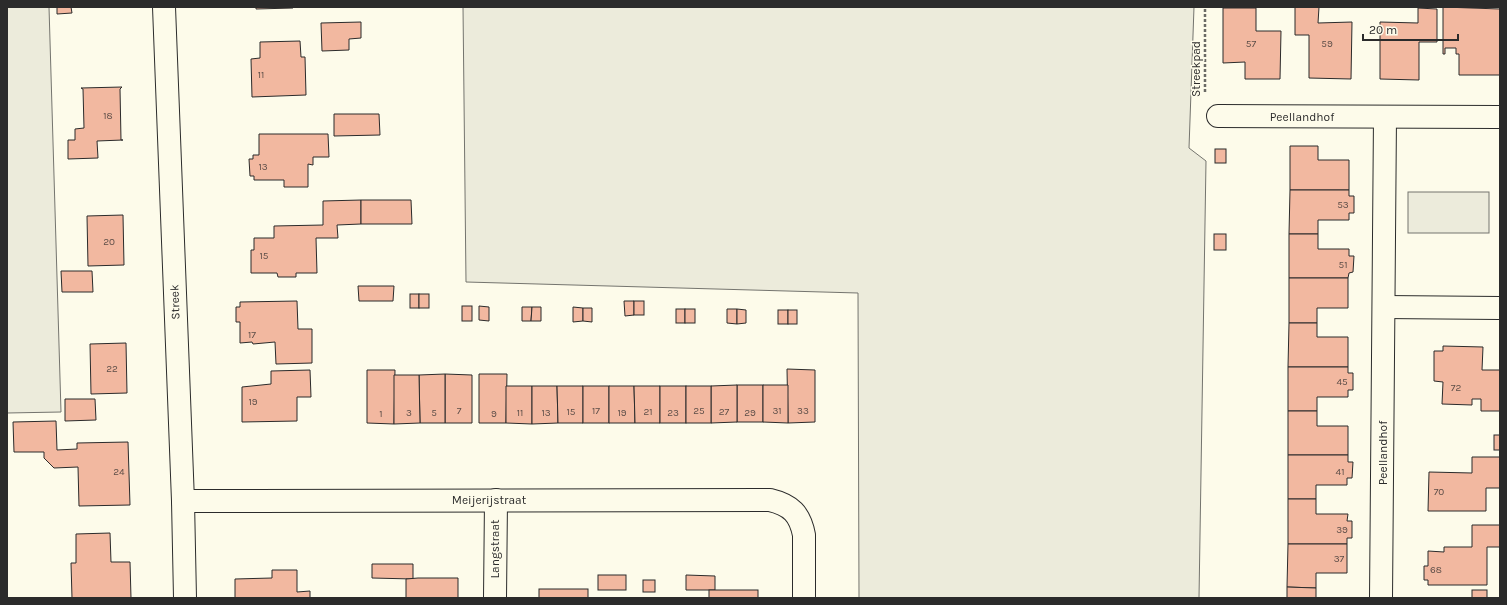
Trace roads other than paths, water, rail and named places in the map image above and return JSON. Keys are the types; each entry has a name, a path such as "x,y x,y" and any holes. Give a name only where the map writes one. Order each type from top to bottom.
{"street":[{"name":"Streek","path":"164,7 183,501 185,598"},
{"name":"Peellandhof","path":"1218,116 1500,117"},
{"name":"Peellandhof","path":"1381,598 1385,117"},
{"path":"1384,307 1500,308"},
{"name":"Langstraat","path":"495,598 496,500"},
{"name":"Meijerijstraat","path":"183,501 763,500 778,502 792,509 798,516 804,535 804,598"}]}
